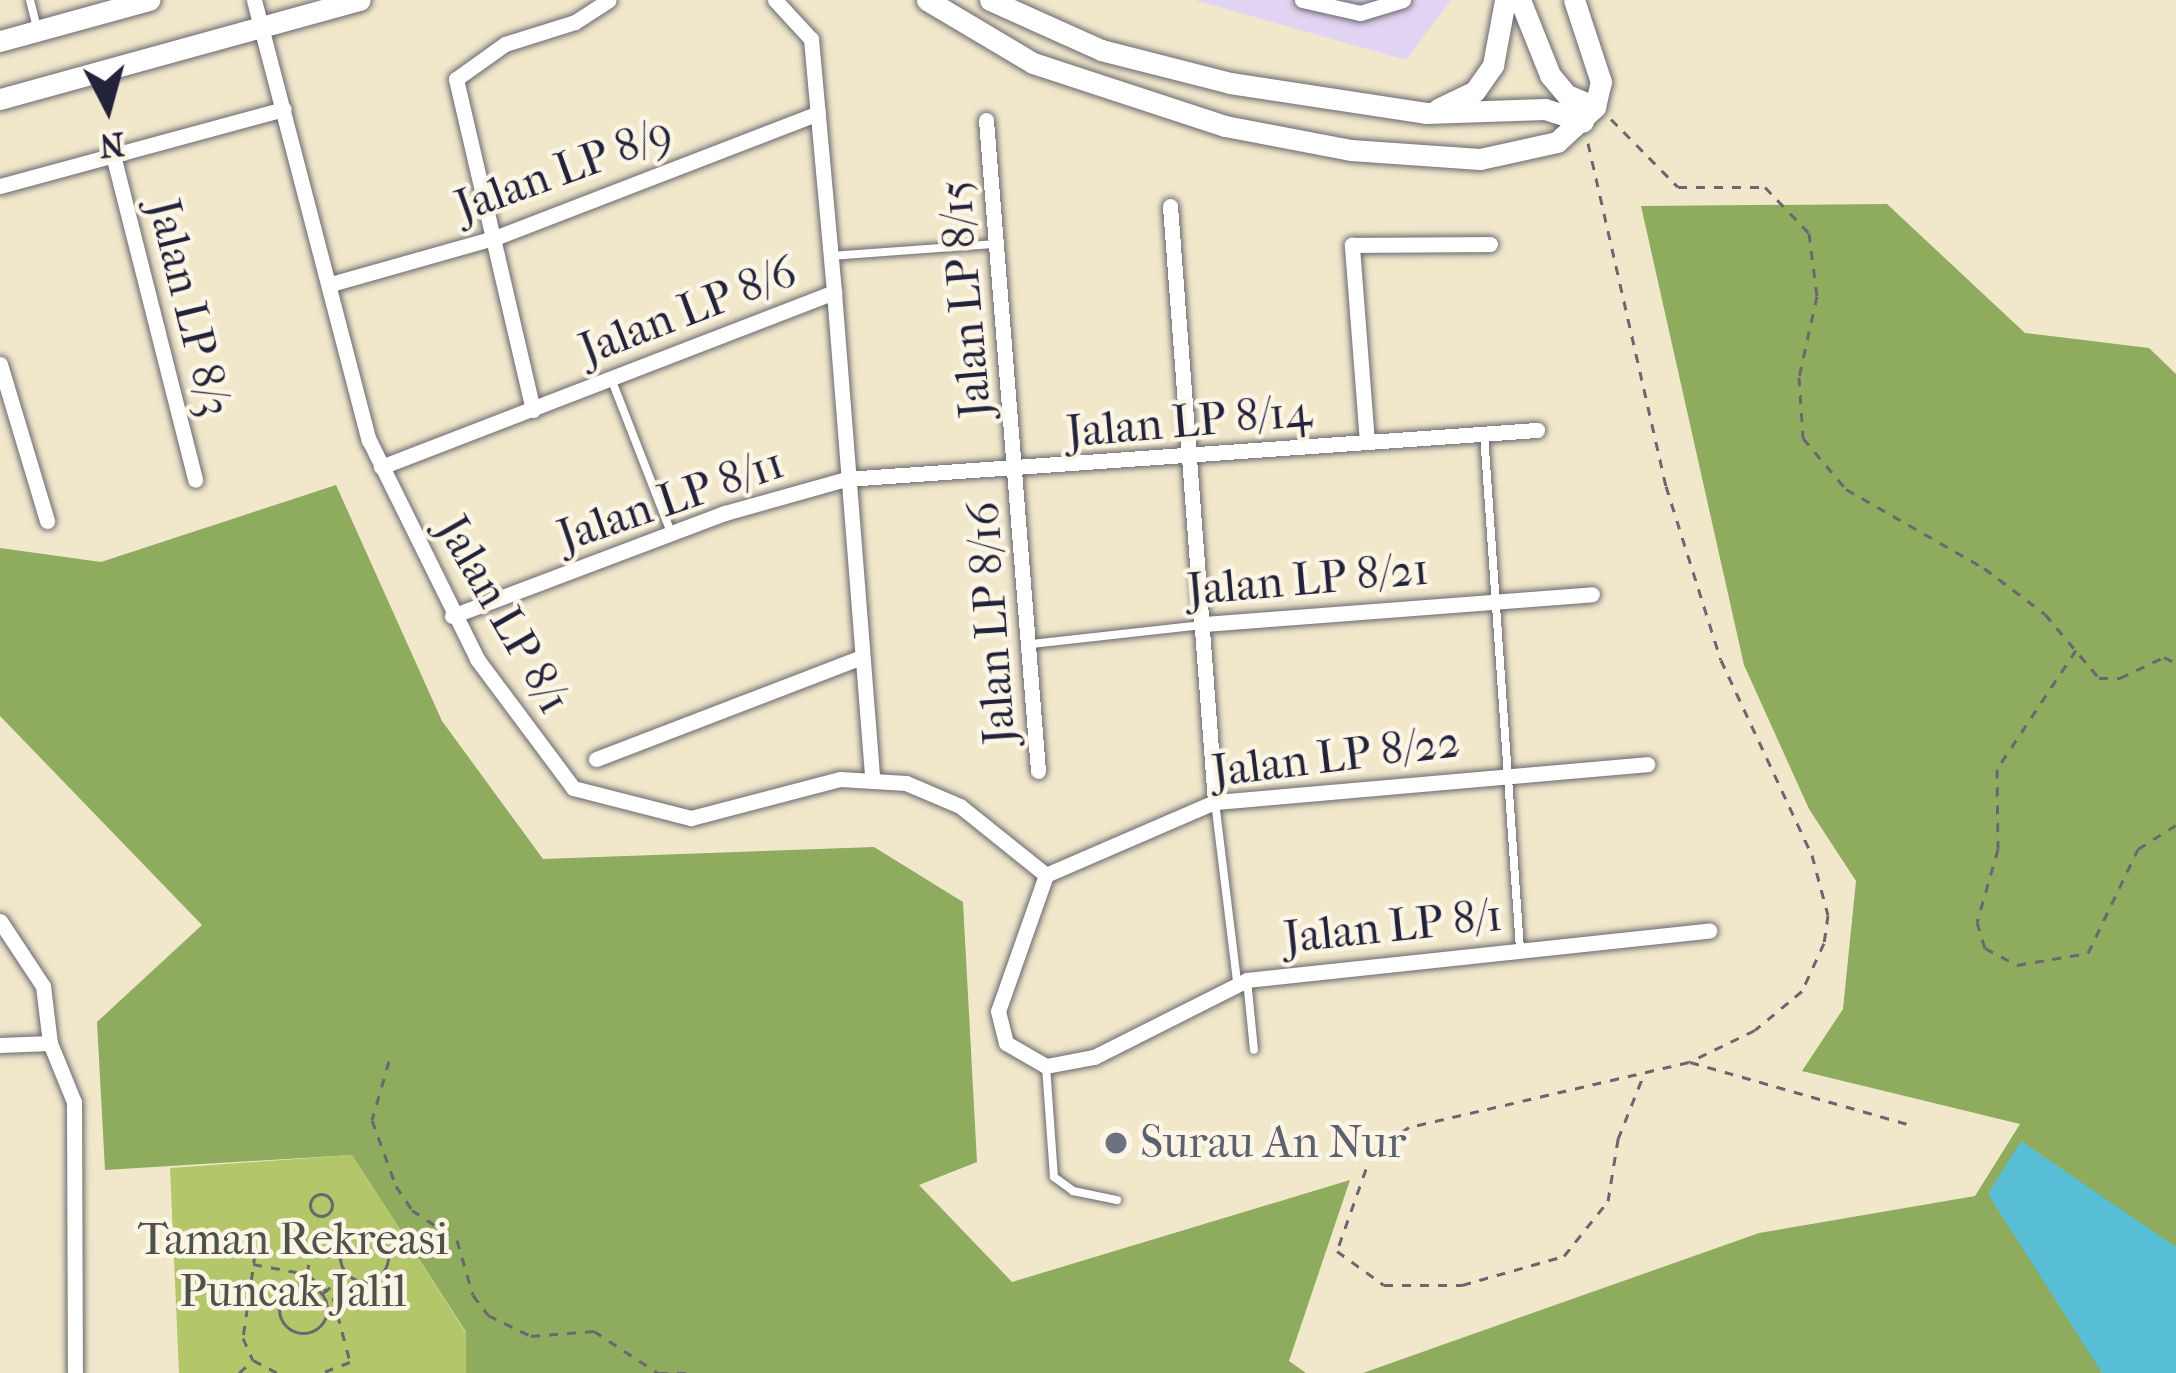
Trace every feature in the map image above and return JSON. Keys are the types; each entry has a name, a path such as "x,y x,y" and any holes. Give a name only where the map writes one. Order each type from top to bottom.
{"street":[{"path":"0,41 149,0"},
{"name":"Jalan LP 8/1","path":"254,0 381,467 452,616 546,758 572,788 597,799 691,818 807,784 872,778 960,806 1046,874"},
{"path":"0,99 360,0"},
{"path":"533,410 457,75 505,44 575,22 608,0"},
{"path":"775,0 811,39 834,292"},
{"path":"927,0 1033,63 1225,126 1351,150 1480,159 1534,152 1589,114 1597,62 1574,0"},
{"path":"990,0 1101,50 1187,72 1426,113 1545,109 1589,114"},
{"path":"1303,0 1360,13 1403,0"},
{"path":"1426,113 1474,92 1501,46 1505,0"},
{"path":"1520,0 1550,75 1589,114"},
{"path":"0,186 284,109"},
{"name":"Jalan LP 8/9","path":"331,284 496,237 818,113"},
{"name":"Jalan LP 8/15","path":"986,120 1018,472"},
{"name":"Jalan LP 8/3","path":"113,155 196,480"},
{"path":"1170,206 1215,802"},
{"path":"1367,442 1352,245 1490,244"},
{"name":"Jalan LP 8/6","path":"381,467 834,292 859,658 872,778"},
{"path":"0,364 47,521"},
{"name":"Jalan LP 8/14","path":"846,479 1018,472 1538,430"},
{"name":"Jalan LP 8/16","path":"1018,472 1038,771"},
{"name":"Jalan LP 8/11","path":"452,616 846,479"},
{"name":"Jalan LP 8/21","path":"1205,624 1592,594"},
{"path":"596,759 859,658"},
{"name":"Jalan LP 8/22","path":"1046,874 1215,802 1648,764"},
{"path":"1046,874 998,1011 1006,1043 1046,1066"},
{"path":"0,920 43,986 50,1043 74,1102 75,1373"},
{"name":"Jalan LP 8/1","path":"1046,1066 1094,1057 1242,982 1709,931"},
{"path":"0,1045 50,1043"}],"lane":[{"path":"30,0 38,31"},
{"path":"830,256 997,244"},
{"path":"611,379 672,536"},
{"path":"1484,434 1520,950"},
{"name":"Jalan LP 8/21","path":"1031,644 1205,624"},
{"path":"1215,802 1255,1050"},
{"path":"1046,1066 1054,1177 1073,1191 1117,1200"}],"path":[{"path":"1589,114 1632,134 1678,187 1765,187 1808,233 1817,296 1799,376 1803,438 1846,489 1984,568 2077,648 2099,678 2120,678 2164,657 2176,663"},
{"path":"1589,114 1666,486 1721,660 1812,855 1828,916 1802,991 1754,1030 1642,1079 1449,1113 1372,1151 1337,1251 1384,1285 1462,1286 1564,1256 1608,1201 1618,1139 1642,1079"},
{"path":"2077,648 1997,769 1998,849 1977,922 1985,948 2018,965 2056,964 2087,952 2138,849 2176,825"},
{"path":"389,1061 372,1120 396,1186 412,1210 457,1240 472,1295 488,1315 531,1336 594,1330 658,1373 694,1373"},
{"path":"1689,1062 1908,1124"},
{"path":"307,1274 319,1216"},
{"path":"321,1294 347,1274 378,1276 388,1263 381,1240 366,1233 344,1243 347,1274"},
{"path":"255,1255 241,1317 254,1360 278,1373"},
{"path":"253,1264 307,1274 328,1289 350,1362 322,1373"},
{"path":"307,1286 321,1294 326,1318 315,1330 284,1325 284,1294 307,1286"},
{"path":"239,1373 254,1360"}],"shaded area":[{"path":"1194,0 1451,0 1406,60"}],"green space":[{"path":"1887,204 2025,333 2149,348 2176,374 2176,1247 2124,1217 2078,1325 2102,1373 1363,1373 1759,1233 1975,1196 2020,1124 1802,1071 1843,1009 1856,881 1809,809 1744,665 1641,206"},
{"path":"336,485 442,721 543,859 874,847 963,902 977,1162 919,1185 1012,1282 1350,1180 1289,1361 1306,1373 466,1373 466,1332 352,1155 105,1170 97,1022 202,925 0,716 0,548 101,562"},
{"name":"Taman Rekreasi Puncak Jalil","path":"352,1155 466,1333 466,1373 179,1373 170,1168"}],"water":[{"path":"2021,1141 2176,1247 2176,1373 2102,1373 1988,1194"}],"place":[{"name":"Surau An Nur","path":"1116,1143"}]}
